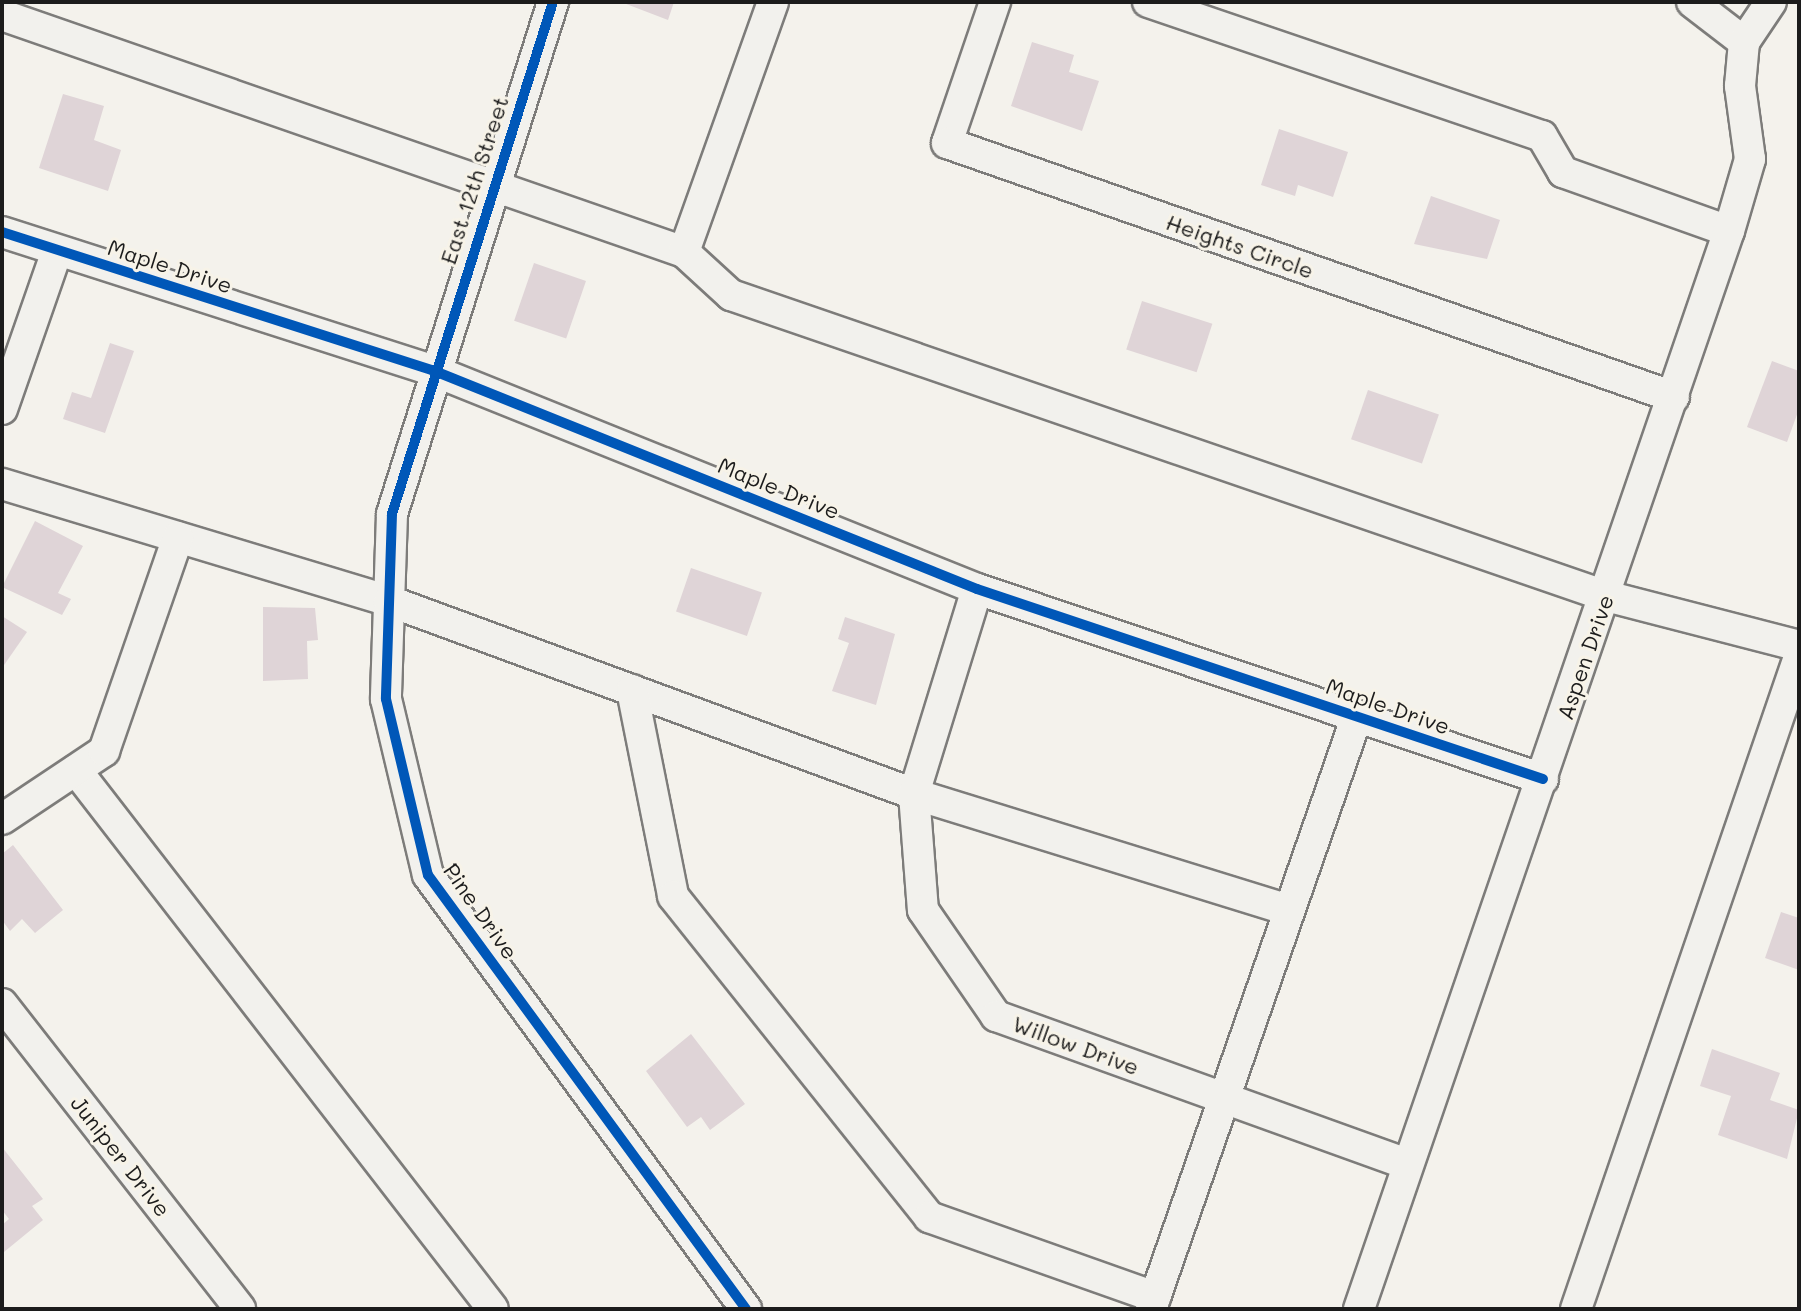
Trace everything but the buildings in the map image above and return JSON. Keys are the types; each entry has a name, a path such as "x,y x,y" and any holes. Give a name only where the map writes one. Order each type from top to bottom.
{"street":[{"name":"East 12th Street","path":"432,370 553,2"},
{"path":"684,252 773,2"},
{"name":"Heights Circle","path":"995,2 947,143 1674,397"},
{"path":"1148,2 1542,136 1563,172 1729,231"},
{"path":"1692,2 1744,42"},
{"name":"Aspen Drive","path":"1359,1309 1729,231 1750,159 1740,86 1744,42 1771,2"},
{"path":"2,15 494,182 684,252 731,295 1606,596 1799,646"},
{"name":"Maple Drive","path":"2,232 432,370 977,589 1543,779"},
{"path":"2,409 57,251"},
{"name":"Pine Drive","path":"432,370 392,514 386,699 428,875 746,1309"},
{"path":"2,484 389,601 914,794 1288,910"},
{"path":"2,819 104,751 178,537"},
{"name":"Willow Drive","path":"977,589 914,794 923,910 996,1016 1407,1164"},
{"path":"1576,1309 1799,657"},
{"path":"632,690 673,896 929,1217 1153,1303 1221,1097 1357,716"},
{"path":"76,770 493,1309"},
{"name":"Juniper Drive","path":"2,1004 240,1309"}],"cycle path":[{"path":"553,2 392,514 386,699 428,875 746,1309"},
{"path":"2,232 432,370 977,589 1543,779"}]}
